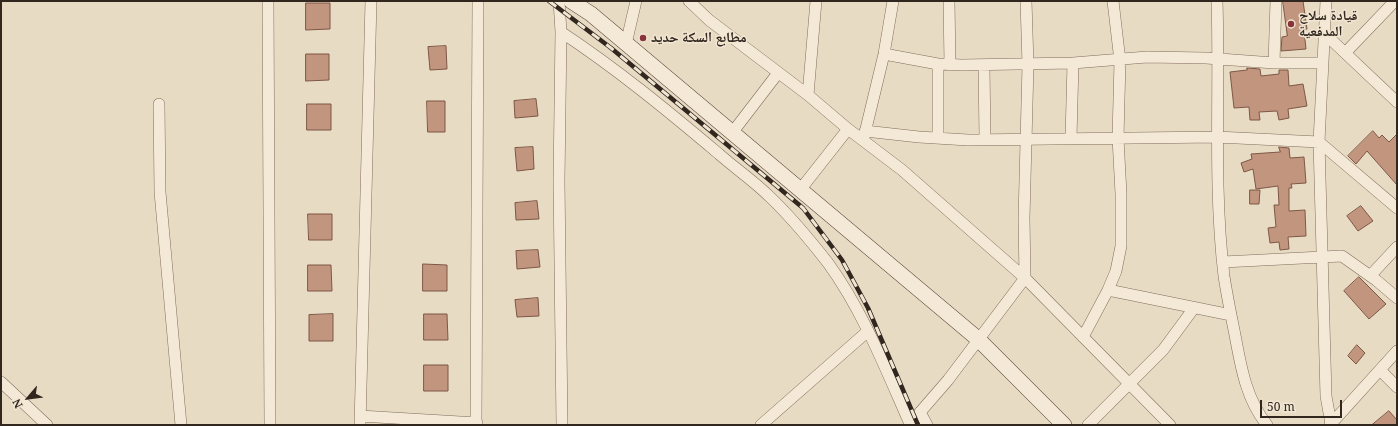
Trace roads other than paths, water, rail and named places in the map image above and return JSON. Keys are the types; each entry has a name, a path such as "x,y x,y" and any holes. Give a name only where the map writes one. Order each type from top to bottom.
{"street":[{"path":"268,1 270,425"},
{"path":"371,1 360,420 476,424 478,1"},
{"path":"562,425 559,181 561,32 568,1 589,8 626,44 978,339 1064,425"},
{"path":"626,44 636,1"},
{"path":"689,1 709,20 808,95 848,129 864,136 1025,278 1170,425"},
{"path":"808,95 816,1"},
{"path":"864,136 884,54 893,1"},
{"path":"949,1 950,65"},
{"path":"561,32 626,77 770,196 800,229 828,264 868,331 909,425 948,380 1025,278 1024,218 1028,65 1026,1"},
{"path":"1084,337 1116,272 1121,246 1121,194 1118,138 1120,61 1113,1"},
{"path":"1217,1 1219,60 1217,137 1223,262 1231,316 1242,371 1250,396 1258,414 1267,425"},
{"path":"1274,63 1276,1"},
{"path":"1326,1 1319,142 1326,396 1331,425"},
{"path":"1345,53 1395,1"},
{"path":"1325,34 1397,102"},
{"path":"884,54 938,64 984,66 1120,61 1147,57 1206,58 1274,63 1323,63"},
{"path":"1071,138 1073,63"},
{"path":"938,64 938,138"},
{"path":"984,66 985,139"},
{"path":"732,133 778,73"},
{"path":"160,104 160,192 182,425"},
{"path":"800,190 848,129"},
{"path":"864,136 985,139 1217,137 1319,142 1397,208"},
{"path":"1370,276 1397,248"},
{"path":"1223,262 1345,257 1397,298"},
{"path":"1108,290 1231,316"},
{"path":"1088,425 1130,385 1163,350 1194,308"},
{"path":"761,425 868,331"},
{"path":"1331,425 1397,351"},
{"path":"1380,370 1397,387"},
{"path":"1,382 47,425"},
{"path":"920,412 927,425"}],"railway":[{"path":"549,1 611,48 803,208 842,260 868,308 918,425"}],"place":[{"name":"قيادة سلاح المدفعية","path":"1291,24"},
{"name":"مطابع السكة حديد","path":"643,38"}]}
